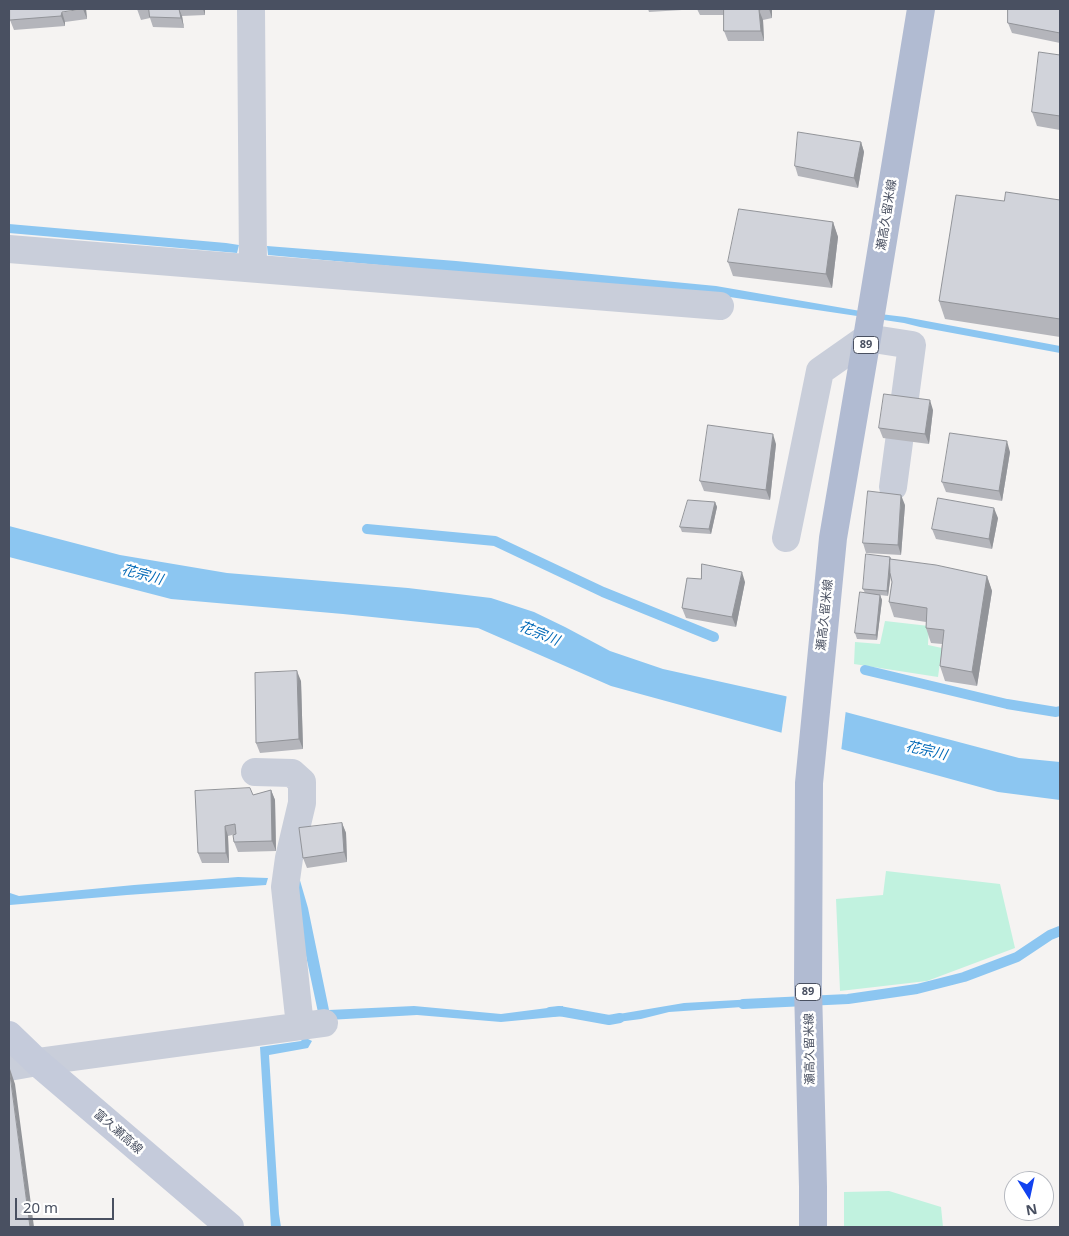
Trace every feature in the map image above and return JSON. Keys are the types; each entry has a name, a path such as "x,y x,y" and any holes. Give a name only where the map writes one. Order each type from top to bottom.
{"main road":[{"name":"瀬高久留米線","path":"812,1227 813,1187 808,988 809,783 811,757 833,538 921,9"},
{"name":"富久瀬高線","path":"9,1035 37,1062 230,1227"}],"street":[{"path":"251,9 253,268"},
{"path":"9,249 720,306"},
{"path":"786,538 820,371 867,338 912,345 894,487"},
{"path":"9,1067 312,1025 285,887 302,803 302,782 292,773 254,772"}],"green space":[{"path":"885,621 929,626 928,645 942,648 938,677 854,664 855,642 880,644"},
{"path":"886,871 1000,884 1015,948 927,981 840,991 836,899 883,895"},
{"path":"889,1191 941,1207 943,1227 844,1227 844,1192"}],"water":[{"path":"9,224 239,245 237,253 9,233"},
{"path":"267,246 456,261 716,286 905,317 1060,346 1060,353 904,323 723,296 268,255"},
{"name":"花宗川","path":"9,526 120,555 227,573 408,588 491,598 534,612 610,651 663,669 785,696 1019,758 1060,762 1060,800 998,792 611,686 478,628 171,599 9,557"},
{"path":"238,877 268,878 266,885 9,904 9,890 10,893 19,896"},
{"path":"299,877 308,908 329,1010 414,1006 501,1014 563,1006 564,1016 501,1022 417,1015 328,1020 319,1017 292,890"},
{"path":"755,999 757,1006 669,1012 641,1019 602,1024 613,1015 684,1003"},
{"path":"304,1037 312,1041 308,1048 269,1055 281,1227 271,1227 260,1047 301,1041"}],"pier":[{"path":"787,694 846,709 841,752 781,736"}],"building":[{"path":"10,9 83,9 62,12 61,16 10,20"},
{"path":"149,9 179,9 181,18 150,17"},
{"path":"724,9 763,9 759,10 761,31 724,31"},
{"path":"1008,9 1060,9 1060,33 1008,23"},
{"path":"1039,52 1060,55 1060,116 1032,112"},
{"path":"798,132 861,142 854,178 795,166"},
{"path":"1006,192 1060,200 1060,319 939,301 956,195 1004,201"},
{"path":"739,209 833,222 826,274 728,262"},
{"path":"884,394 930,400 925,434 879,428"},
{"path":"708,425 773,434 766,490 700,481"},
{"path":"950,433 1007,441 999,491 942,482"},
{"path":"868,491 901,495 898,545 863,543"},
{"path":"938,498 994,508 989,539 932,529"},
{"path":"688,500 715,502 709,529 680,527"},
{"path":"866,554 890,557 887,591 863,589"},
{"path":"890,559 936,565 987,576 972,672 940,666 944,630 926,628 927,608 889,602 892,582"},
{"path":"702,564 742,572 732,617 682,608 687,578 701,579"},
{"path":"860,592 880,595 876,635 855,633"},
{"path":"297,671 299,739 256,743 255,673"},
{"path":"250,788 253,795 271,790 272,841 234,842 233,835 236,834 235,824 225,826 226,853 198,853 195,791"},
{"path":"342,823 344,852 303,858 299,828"},
{"path":"9,1067 30,1227 9,1227"}],"waterway":[{"path":"367,529 495,541 603,592 714,637"},
{"path":"865,670 1007,704 1056,712 1060,711"},
{"path":"743,1004 848,999 917,989 964,977 1017,957 1050,935 1060,931"},
{"path":"550,1012 559,1011 609,1020 620,1018"}]}
